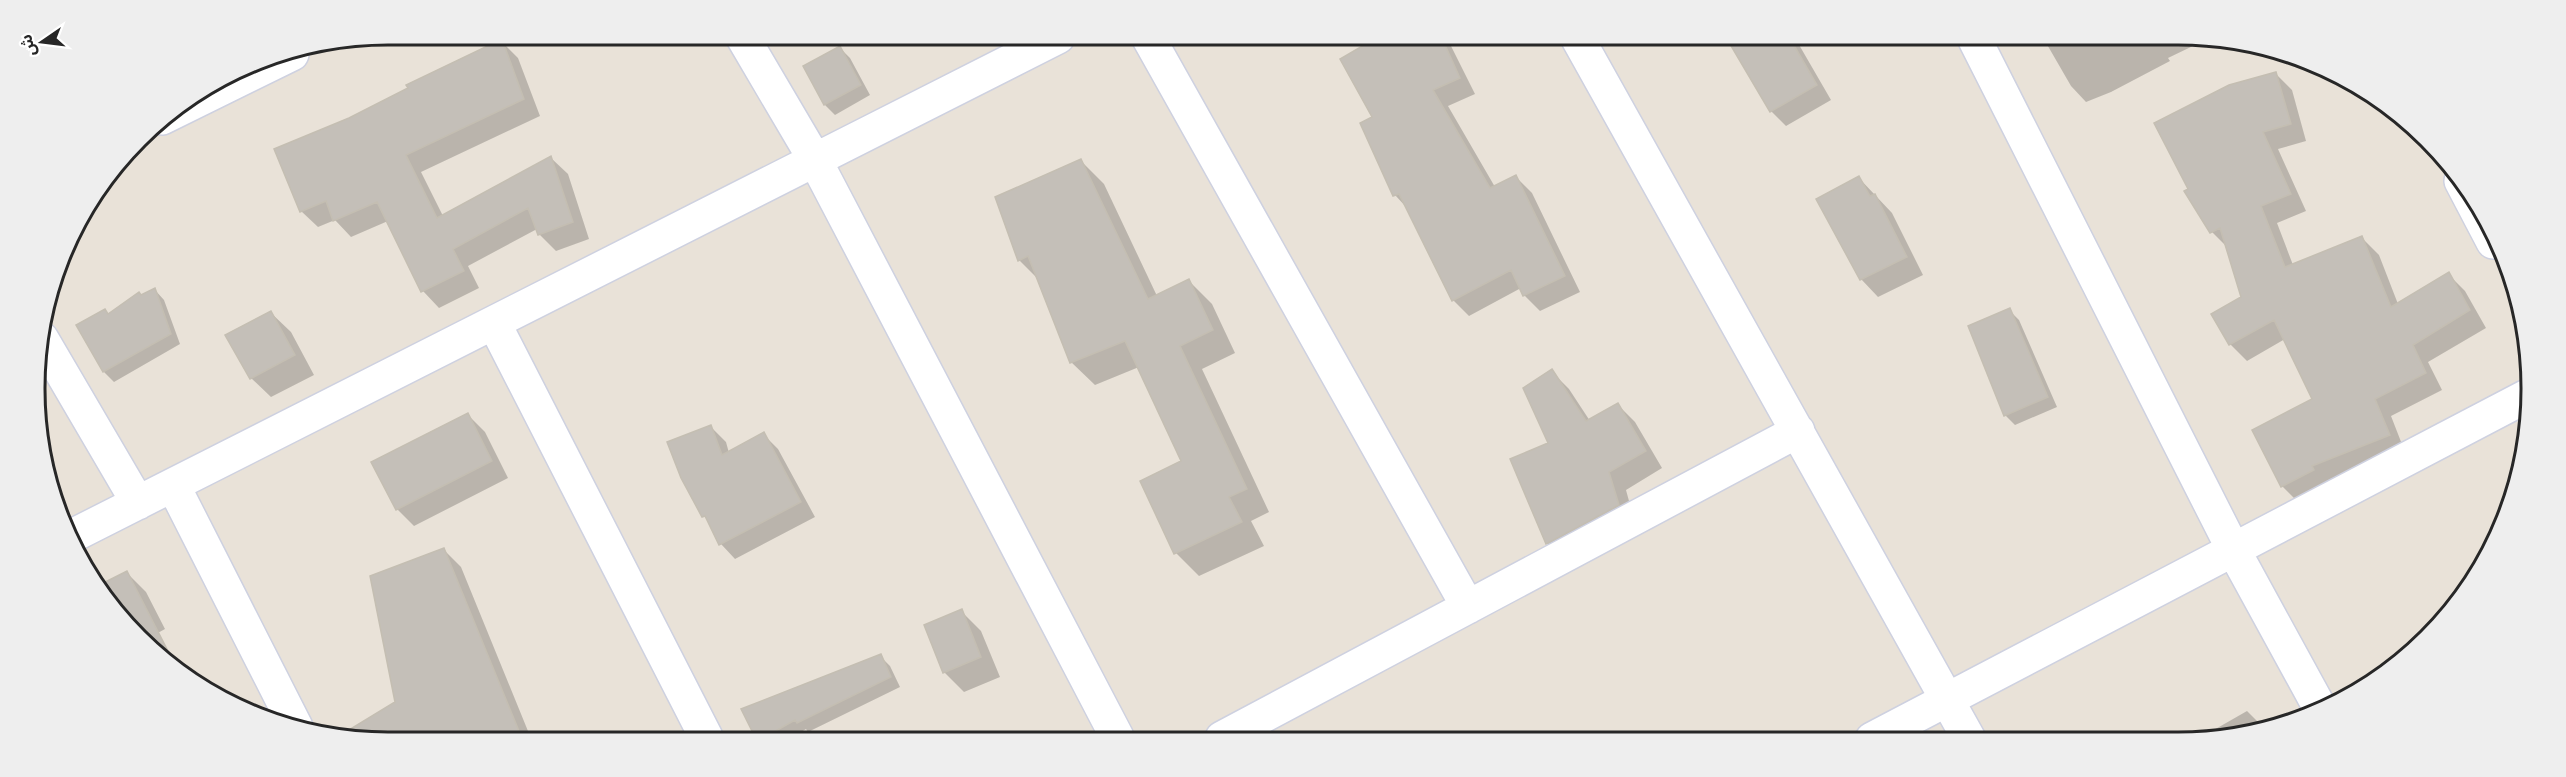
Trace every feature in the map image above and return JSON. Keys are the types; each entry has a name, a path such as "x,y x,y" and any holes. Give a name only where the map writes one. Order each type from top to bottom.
{"street":[{"path":"747,45 815,160 1114,732"},
{"path":"77,533 1042,45"},
{"path":"1152,45 1468,607"},
{"path":"1581,45 1965,732"},
{"path":"1978,45 2233,549 2317,702"},
{"path":"218,90 259,70"},
{"path":"494,322 704,732"},
{"path":"48,349 138,503"},
{"path":"1885,732 2521,399"},
{"path":"1233,732 1798,431"},
{"path":"173,485 291,718"}],"building":[{"path":"489,45 504,45 524,99 406,155 437,218 551,156 573,222 538,235 528,208 453,249 464,271 421,292 377,202 333,221 326,201 300,212 274,149 349,118 408,88 406,85"},
{"path":"1364,45 1445,45 1460,78 1433,90 1490,188 1516,175 1565,276 1523,296 1511,270 1452,301 1399,194 1393,196 1360,123 1372,117 1340,59"},
{"path":"1731,45 1794,45 1817,85 1770,112"},
{"path":"840,46 861,85 824,105 803,66"},
{"path":"2276,72 2291,124 2263,132 2291,194 2261,206 2285,267 2362,236 2391,307 2449,272 2470,310 2413,345 2426,373 2375,399 2390,435 2312,466 2314,470 2281,487 2252,430 2312,399 2274,320 2229,345 2211,314 2241,297 2220,228 2210,233 2184,191 2188,189 2154,123 2229,85"},
{"path":"1081,159 1148,299 1189,279 1213,330 1180,346 1247,489 1229,497 1242,522 1174,554 1140,481 1181,461 1125,341 1070,363 1028,256 1018,261 995,197"},
{"path":"1859,176 1870,196 1875,194 1907,257 1860,280 1816,199"},
{"path":"155,288 171,334 103,372 76,325 105,309 108,314 139,292 141,295"},
{"path":"2010,308 2048,397 2004,416 1968,326"},
{"path":"271,311 295,355 250,379 225,335"},
{"path":"1552,369 1586,421 1618,403 1646,451 1609,472 1619,505 1546,544 1510,459 1548,443 1523,388"},
{"path":"468,413 492,461 396,510 371,462"},
{"path":"711,425 722,455 764,432 801,502 719,545 705,516 702,517 681,478 667,442"},
{"path":"444,548 519,732 388,732 350,730 395,702 370,576"},
{"path":"127,571 169,653 130,615 105,582"},
{"path":"962,609 981,657 943,673 924,625"},
{"path":"881,654 891,677 797,723 795,720 774,732 752,732 741,709"}]}
